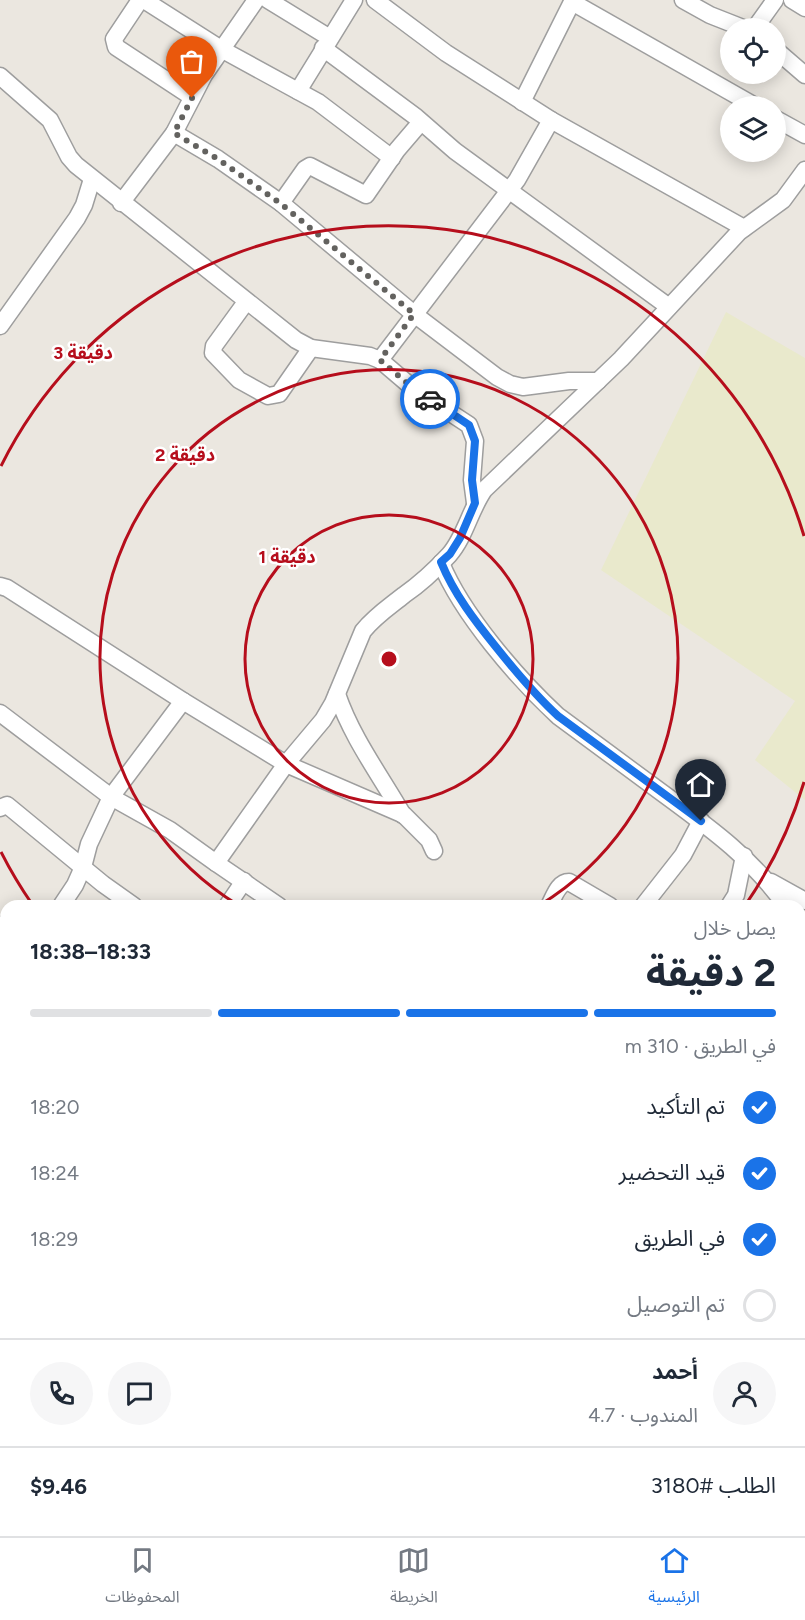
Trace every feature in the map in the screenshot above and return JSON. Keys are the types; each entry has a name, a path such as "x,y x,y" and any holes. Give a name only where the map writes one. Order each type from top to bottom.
{"street":[{"path":"192,98 116,47 114,39 142,0 220,49 318,102 392,158"},
{"path":"121,203 174,133 197,86 220,49 256,0"},
{"path":"268,0 327,43 450,147 669,307"},
{"path":"298,91 354,0"},
{"path":"375,0 430,42 551,120 744,228"},
{"path":"683,0 720,19"},
{"path":"762,18 775,0"},
{"path":"792,0 805,8"},
{"path":"522,102 572,1 737,96"},
{"path":"786,59 805,75"},
{"path":"0,76 45,116 56,131 69,157 92,179 296,340 311,348 370,356 380,360 414,389 469,425 475,441 472,480 475,503"},
{"path":"380,360 509,189 527,163 551,120"},
{"path":"280,203 305,169 310,166 366,195 421,122"},
{"path":"786,124 805,135"},
{"path":"174,133 226,165 280,203 414,314 497,377 510,384 523,387 569,381 598,381"},
{"path":"216,862 286,764 323,720 337,694 363,632 370,622 381,611 405,595 450,554 460,538 475,503 484,490 598,381 744,228 783,201 805,170"},
{"path":"0,326 77,218 84,205 92,179"},
{"path":"246,302 214,346 213,353 246,384 268,396 279,394 311,348"},
{"path":"441,562 455,593 536,696 558,716 701,821 744,856 768,880 782,900"},
{"path":"0,586 7,588 286,764 404,815"},
{"path":"337,694 355,737 404,815 429,840 434,850"},
{"path":"65,900 75,885 89,844 111,797 183,701"},
{"path":"0,713 111,797 170,830 271,900"},
{"path":"0,808 7,805 126,900"},
{"path":"648,900 683,855 701,821"},
{"path":"733,900 736,895 744,856"},
{"path":"768,880 805,900"},
{"path":"231,900 244,881"},
{"path":"552,900 561,884 565,882 569,882 600,900"}],"green space":[{"path":"726,312 805,358 805,800 755,760 795,701 601,570"}],"way so far":[{"path":"192,98 174,133 218,159 280,203 414,314 380,360 414,389 430,399"}],"route":[{"path":"430,399 469,425 475,441 472,467 475,503 460,538 450,554 441,562 455,593 536,696 558,716 701,821"}]}
